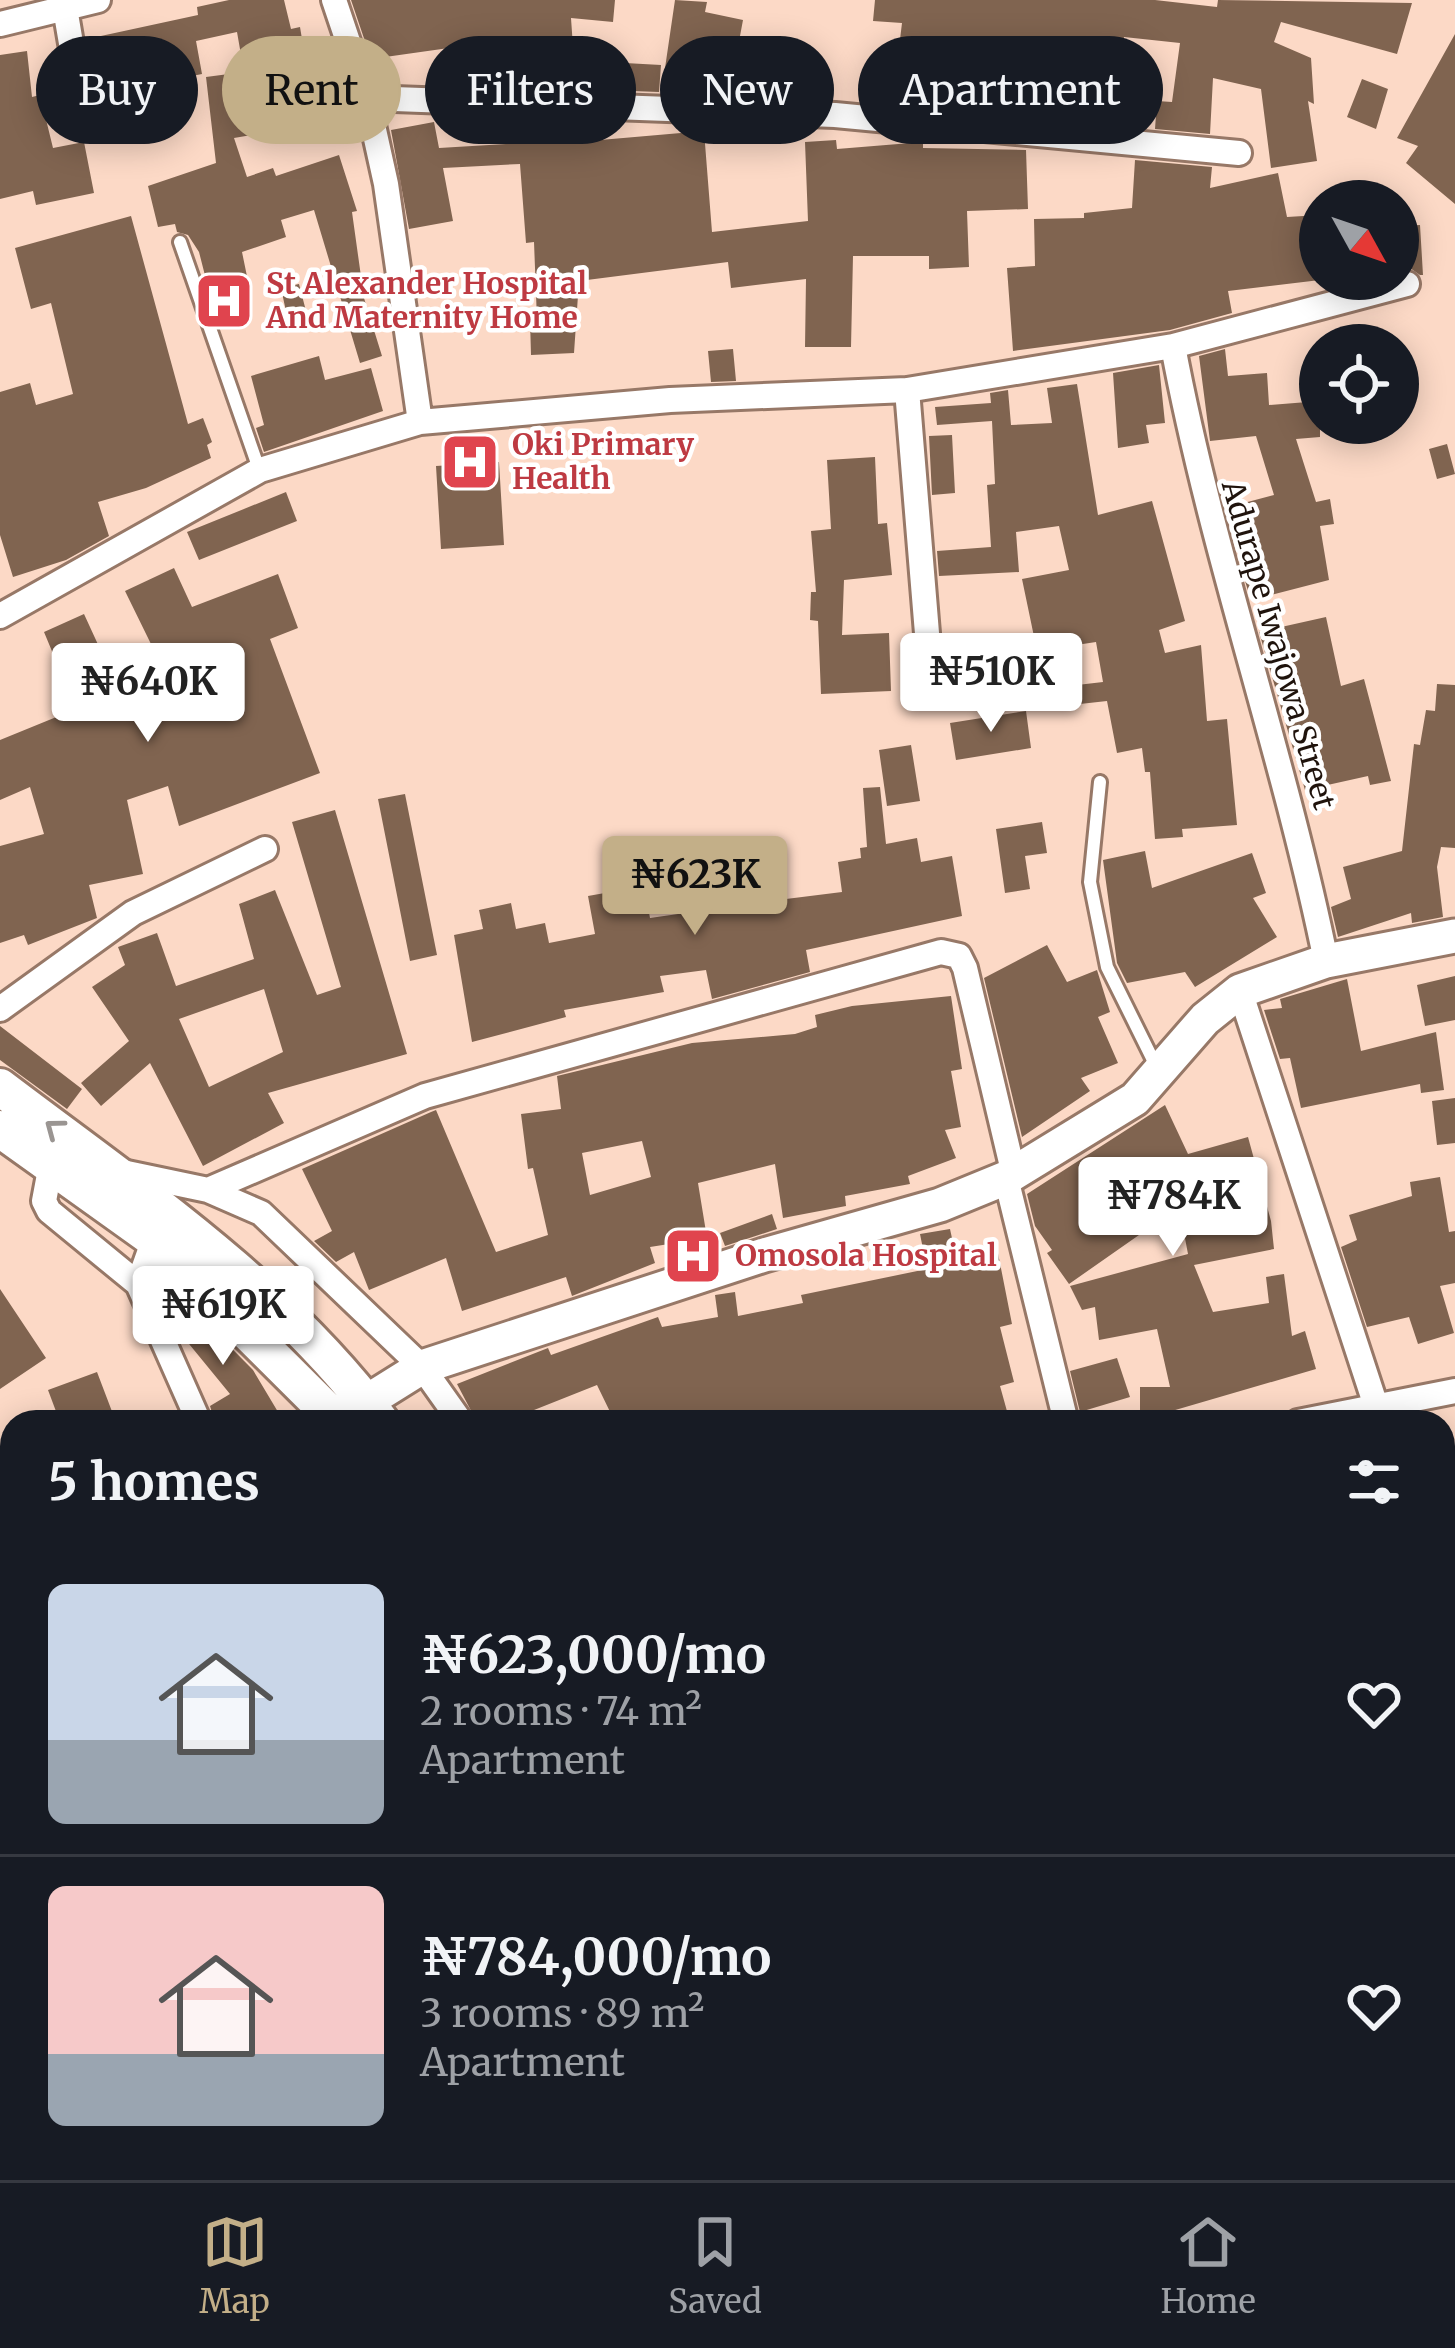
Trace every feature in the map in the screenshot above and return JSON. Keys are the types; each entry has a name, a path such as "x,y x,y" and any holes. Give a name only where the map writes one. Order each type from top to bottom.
{"main road":[{"path":"0,1087 109,1169 357,1410"},
{"path":"0,1129 51,1164 166,1228"}],"street":[{"path":"0,24 98,0"},
{"path":"334,0 346,36"},
{"path":"65,8 70,36"},
{"path":"401,99 835,115 1239,153"},
{"path":"375,144 420,422"},
{"path":"0,616 260,470 420,422 670,400 907,390 1173,346 1347,300"},
{"name":"Adurape Iwajowa Street","path":"1173,346 1194,458 1239,633 1300,834 1326,961"},
{"path":"907,390 931,682"},
{"path":"0,1009 133,913 265,850"},
{"path":"368,1410 422,1367 764,1256 940,1205 1010,1177 1135,1099 1158,1069 1240,991 1326,961 1455,936"},
{"path":"208,1190 425,1096 941,952 959,956 1063,1410"},
{"path":"1240,991 1376,1403"},
{"path":"51,1164 44,1201 49,1211 138,1284 195,1410"},
{"path":"109,1169 208,1190 260,1214 422,1367 452,1410"},
{"path":"138,1284 166,1228"},
{"path":"1347,1410 1455,1391"}],"lane":[{"path":"180,242 260,470"},
{"path":"1100,782 1090,882 1108,967 1158,1069"}],"building":[{"path":"229,0 284,0 291,29 300,27 302,36 238,36 237,32 198,41 198,36 101,36 198,15 197,7"},
{"path":"351,0 615,0 613,22 571,18 572,36 425,36 425,51 401,55 401,36 363,36"},
{"path":"675,0 707,2 705,12 743,20 740,36 670,36"},
{"path":"875,0 1155,0 1217,7 1218,0 1412,3 1397,54 1281,22 1274,42 1311,58 1314,104 1308,101 1317,161 1271,168 1261,89 1213,78 1210,134 1163,130 1163,101 1172,102 1180,43 1163,41 1163,36 900,36 902,23 873,21"},
{"path":"1455,34 1455,204 1406,163 1418,146 1397,138"},
{"path":"27,51 32,97 36,96 36,144 52,144 53,148 84,144 94,193 36,205 33,191 0,199 0,55"},
{"path":"636,64 660,65 659,92 636,91"},
{"path":"222,75 222,144 236,144 247,177 273,168 276,176 339,155 357,211 352,212 364,298 382,356 360,363 314,210 281,220 286,237 242,252 249,286 210,295 199,252 188,235 177,232 175,224 158,227 148,186 216,163 206,77"},
{"path":"1362,79 1388,89 1376,129 1347,117"},
{"path":"425,124 425,144 438,144 439,148 636,144 636,137 660,135 660,144 705,144 712,232 808,221 805,144 834,144 836,140 837,149 923,144 923,148 1026,150 1028,209 967,211 969,267 929,269 929,256 853,256 851,347 805,347 806,279 731,288 728,262 579,281 574,353 531,355 530,320 537,320 534,242 526,243 520,164 443,168 453,221 409,229 394,144 401,144 401,128"},
{"path":"1135,160 1212,167 1210,188 1278,173 1287,217 1299,216 1299,283 1228,291 1232,313 1170,330 1013,351 1007,268 1035,266 1034,219 1084,218 1084,213 1132,208"},
{"path":"131,216 188,424 203,418 212,442 207,445 211,458 146,488 98,502 109,536 66,560 13,577 0,535 0,392 30,383 36,405 73,394 51,303 31,309 15,248"},
{"path":"1420,225 1423,275 1419,274"},
{"path":"299,284 306,311 287,316 281,288"},
{"path":"733,349 736,381 711,382 708,351"},
{"path":"1225,349 1228,376 1267,373 1269,405 1299,403 1296,439 1316,502 1330,499 1334,524 1320,526 1329,580 1251,600 1245,581 1253,578 1249,561 1254,560 1240,504 1274,495 1256,436 1210,441 1199,356"},
{"path":"319,356 325,380 371,368 383,411 264,452 256,428 264,425 251,376"},
{"path":"1159,365 1165,423 1146,425 1149,443 1118,448 1113,373"},
{"path":"1077,384 1098,515 1152,501 1185,621 1159,630 1165,653 1201,645 1207,721 1227,719 1237,825 1182,829 1183,837 1155,839 1150,772 1145,772 1142,748 1117,753 1107,701 1062,706 1060,687 1103,682 1096,642 1037,651 1022,579 1069,570 1059,526 1016,532 1019,572 939,576 937,551 991,547 987,485 995,484 992,421 937,425 935,407 991,403 990,393 1008,390 1011,425 1052,423 1047,388"},
{"path":"952,435 955,493 932,495 929,436"},
{"path":"1447,444 1455,474 1437,479 1429,449"},
{"path":"875,457 878,524 887,523 892,575 844,580 842,635 889,633 891,691 821,694 818,621 810,620 811,592 816,592 811,531 831,529 827,460"},
{"path":"499,462 504,545 441,549 436,466"},
{"path":"286,492 297,521 199,560 187,532"},
{"path":"174,568 192,607 278,574 298,628 270,639 320,773 179,826 168,786 127,800 143,874 89,885 97,918 28,945 24,935 0,943 0,846 44,834 30,787 0,800 0,740 76,709 44,632 84,614 129,712 174,691 125,591"},
{"path":"1326,617 1341,686 1364,679 1391,781 1370,785 1368,776 1305,790 1259,632"},
{"path":"1437,684 1455,685 1455,848 1441,847 1437,867 1443,917 1412,923 1411,913 1338,937 1331,907 1351,899 1343,867 1402,851 1414,744 1420,745 1426,710 1435,711"},
{"path":"1026,711 1031,748 956,760 950,723"},
{"path":"911,745 920,801 887,806 879,750"},
{"path":"880,787 886,844 917,838 921,862 952,856 962,916 806,950 810,972 712,999 706,970 660,976 664,992 564,1010 566,1017 472,1042 454,935 483,929 479,910 511,903 516,929 545,923 549,943 595,934 588,896 644,886 650,918 692,912 690,903 718,896 721,907 842,892 838,862 861,858 860,848 867,847 863,788"},
{"path":"405,794 437,955 410,961 378,799"},
{"path":"335,810 407,1054 268,1093 284,1123 203,1166 150,1063 101,1106 81,1083 129,1041 92,987 125,965 118,947 157,933 176,986 254,959 239,904 275,890 317,995 341,987 292,822","holes":["264,989 283,1052 209,1087 179,1019"]},
{"path":"1042,822 1047,853 1025,856 1030,889 1005,893 996,829"},
{"path":"1145,851 1152,888 1252,853 1266,893 1253,898 1277,937 1195,987 1185,972 1127,983 1117,963 1103,860"},
{"path":"1047,945 1067,982 1097,970 1110,1012 1098,1017 1118,1063 1081,1078 1090,1091 1022,1137 984,978"},
{"path":"1455,976 1455,1020 1425,1026 1417,985"},
{"path":"1347,979 1361,1051 1436,1032 1444,1090 1421,1093 1420,1084 1301,1108 1290,1058 1280,1059 1264,1010 1282,1008 1280,999"},
{"path":"951,996 962,1069 951,1071 961,1127 945,1130 956,1158 908,1176 910,1184 845,1196 846,1206 783,1218 775,1164 698,1183 707,1238 650,1247 655,1263 572,1296 566,1277 462,1311 446,1258 369,1290 354,1252 336,1262 314,1241 332,1231 302,1169 436,1110 496,1252 548,1235 533,1168 528,1169 521,1114 561,1109 557,1076 692,1043 795,1034 817,1027 815,1015 852,1006","holes":["642,1141 651,1177 590,1195 582,1153"]},
{"path":"0,1026 82,1089 67,1109 0,1060"},
{"path":"1455,1098 1455,1143 1437,1145 1432,1101"},
{"path":"1165,1105 1188,1154 1248,1137 1274,1249 1194,1265 1213,1312 1269,1303 1266,1277 1284,1274 1292,1336 1305,1331 1316,1369 1175,1410 1140,1410 1140,1387 1170,1387 1157,1329 1099,1340 1095,1307 1082,1310 1070,1286 1188,1254 1179,1207 1069,1284 1047,1253 1052,1250 1035,1226 1027,1194"},
{"path":"1440,1177 1449,1232 1455,1231 1455,1283 1440,1286 1454,1333 1418,1344 1409,1317 1367,1327 1341,1247 1357,1240 1349,1215 1412,1196 1410,1182"},
{"path":"772,1214 777,1229 725,1246 720,1233"},
{"path":"950,1229 955,1252 996,1243 1012,1324 1000,1327 1014,1382 1000,1386 1007,1410 609,1410 597,1385 534,1410 471,1410 457,1384 548,1348 551,1355 658,1317 662,1327 718,1317 715,1295 735,1292 738,1316 803,1303 801,1295 927,1269 920,1234"},
{"path":"171,1287 253,1370 277,1410 211,1410 210,1406 230,1394 176,1328 161,1295"},
{"path":"0,1289 46,1358 0,1389"},
{"path":"1117,1358 1130,1397 1080,1410 1070,1371"},
{"path":"97,1372 111,1410 56,1410 48,1390"}],"place":[{"name":"St Alexander Hospital And Maternity Home","path":"224,301"},
{"name":"Oki Primary Health","path":"470,462"},
{"name":"Omosola Hospital","path":"693,1256"}]}
